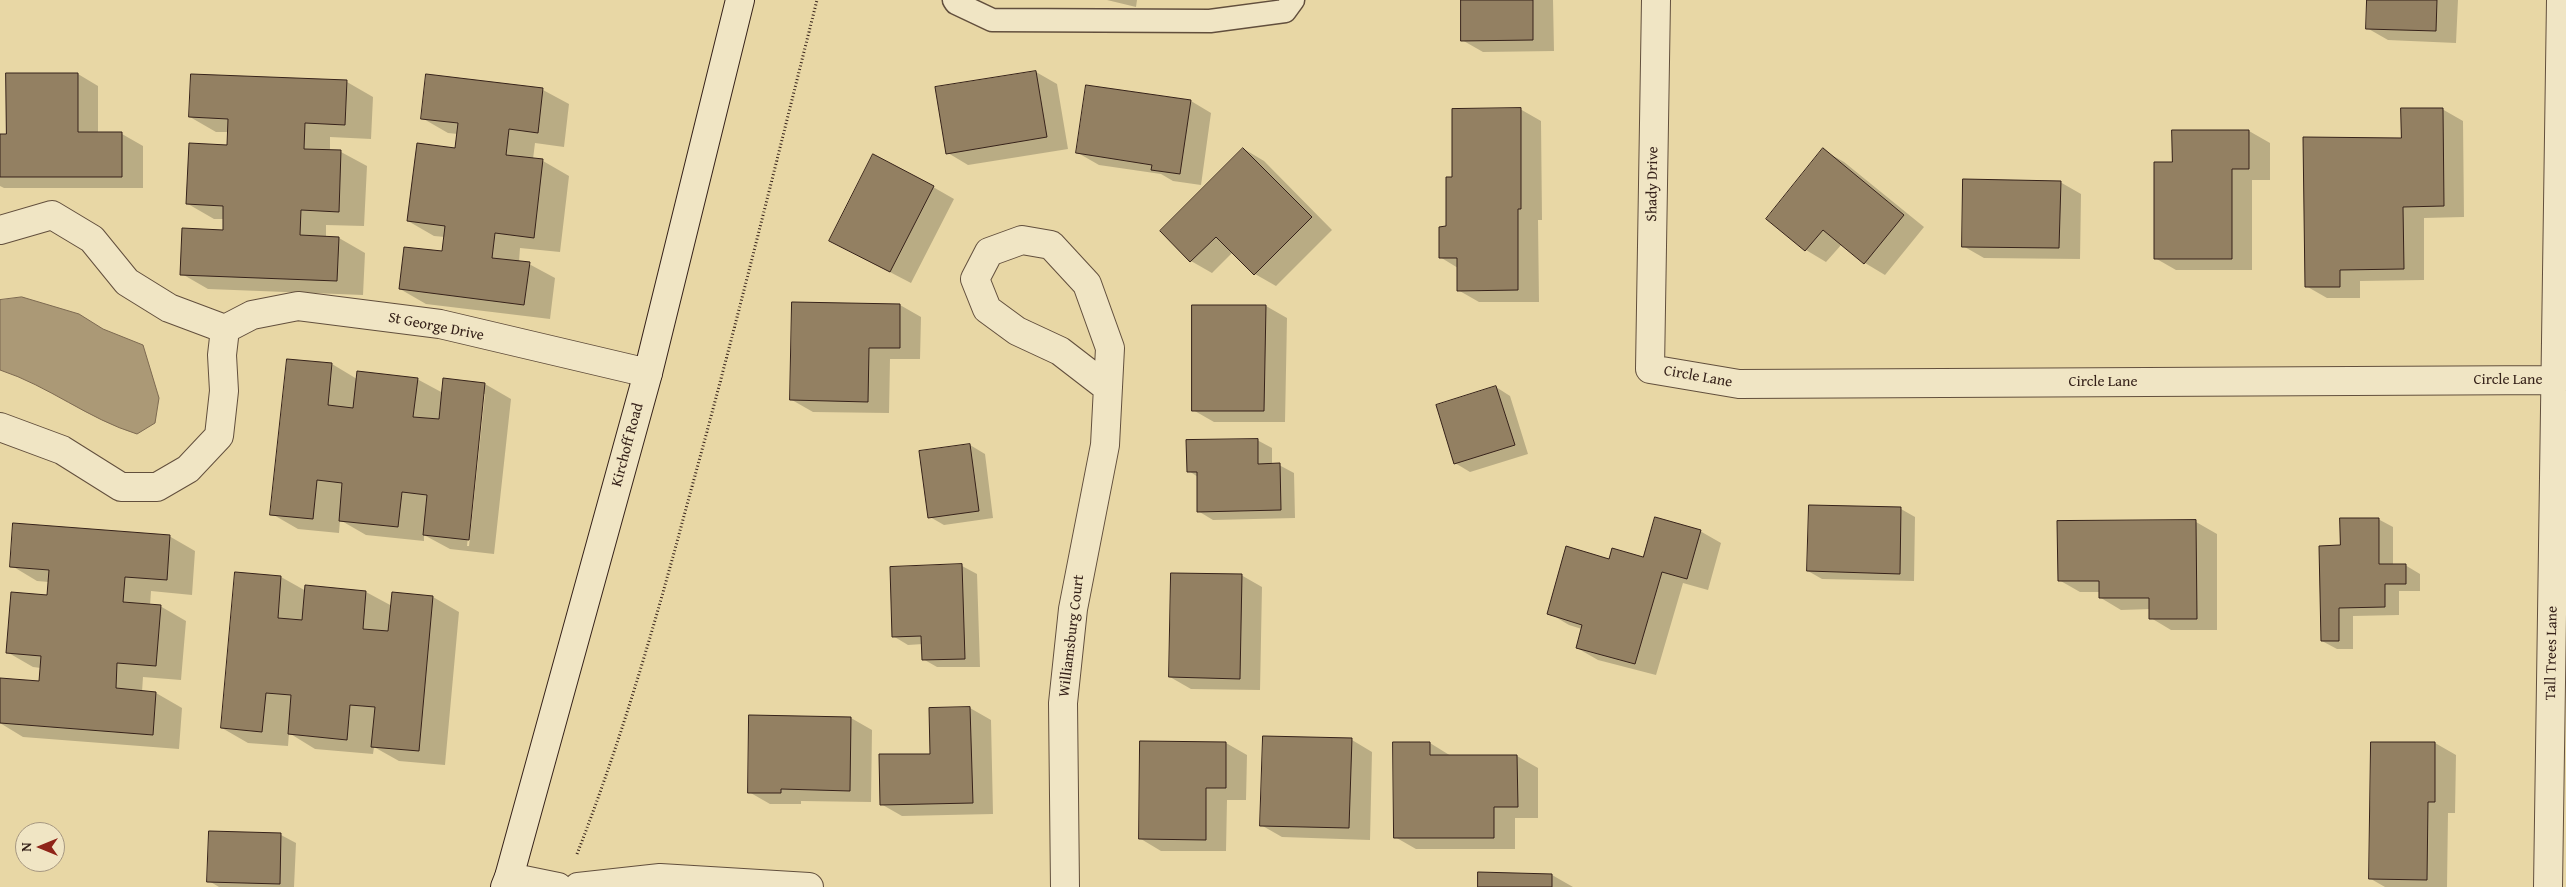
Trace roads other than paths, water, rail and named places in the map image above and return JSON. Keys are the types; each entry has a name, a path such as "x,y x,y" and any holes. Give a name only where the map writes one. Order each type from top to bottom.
{"street":[{"name":"Kirchoff Road","path":"507,882 648,373 740,0"},
{"name":"Shady Drive","path":"1650,369 1656,0"},
{"name":"Tall Trees Lane","path":"2548,887 2557,380 2561,0"},
{"path":"0,230 52,215 92,239 127,282 169,308 225,329 222,356 224,391 219,436 188,469 157,487 120,487 62,450 0,427"},
{"name":"Williamsburg Court","path":"1065,887 1063,703 1073,609 1105,444 1108,388 1110,348 1088,284 1050,245 1022,240 990,252 975,279 987,309 1017,331 1060,351 1108,388"},
{"name":"St George Drive","path":"225,329 252,315 298,306 440,324 648,373"},
{"name":"Circle Lane","path":"1650,369 1739,384 2557,380"},
{"path":"578,887 660,878 810,887"},
{"path":"507,882 558,887"}],"lane":[{"path":"954,0 992,20 1210,21 1285,11 1293,0"}]}
